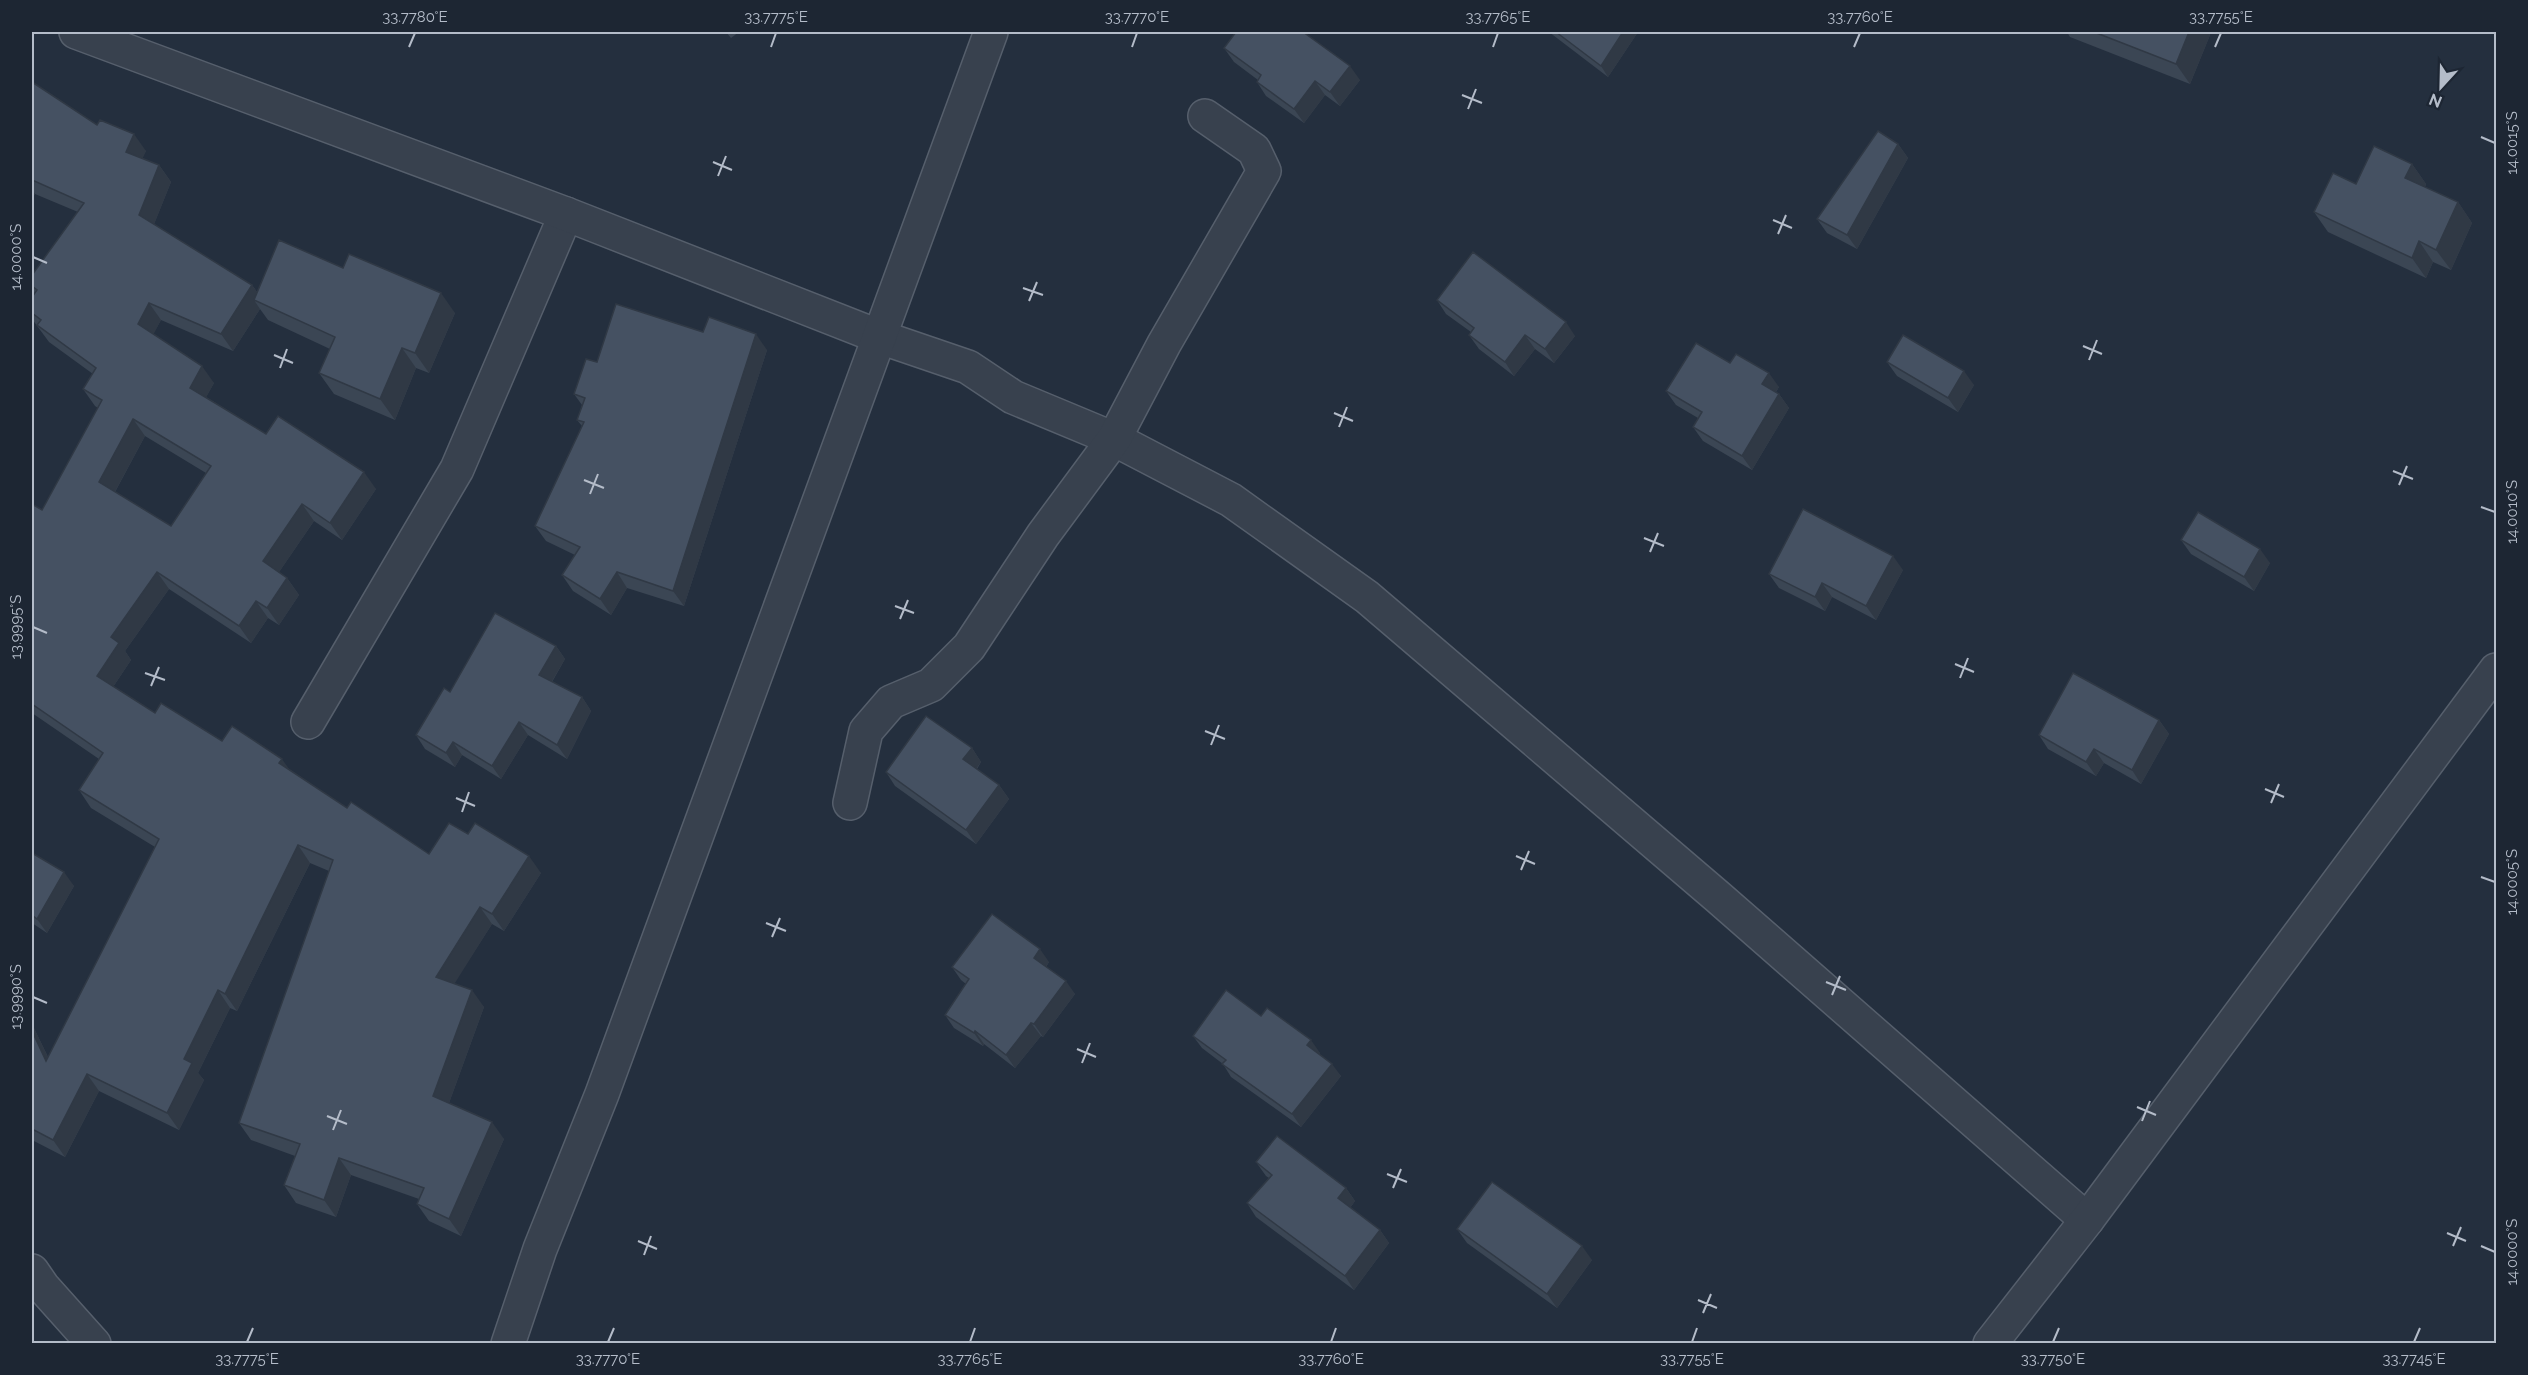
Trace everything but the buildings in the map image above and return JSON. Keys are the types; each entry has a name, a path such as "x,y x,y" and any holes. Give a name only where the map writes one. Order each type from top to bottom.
{"street":[{"path":"76,32 566,214 880,337 968,367 1013,397 1114,439 1231,500 1367,597 1718,897 2087,1220"},
{"path":"508,1344 540,1249 602,1094 991,32"},
{"path":"850,803 866,732 891,702 931,685 969,647 1043,534 1114,439 1164,344 1264,171 1254,150 1205,116"},
{"path":"308,722 457,469 566,214"},
{"path":"1990,1344 2087,1220 2496,670"},
{"path":"32,1271 43,1287 94,1344"}]}
